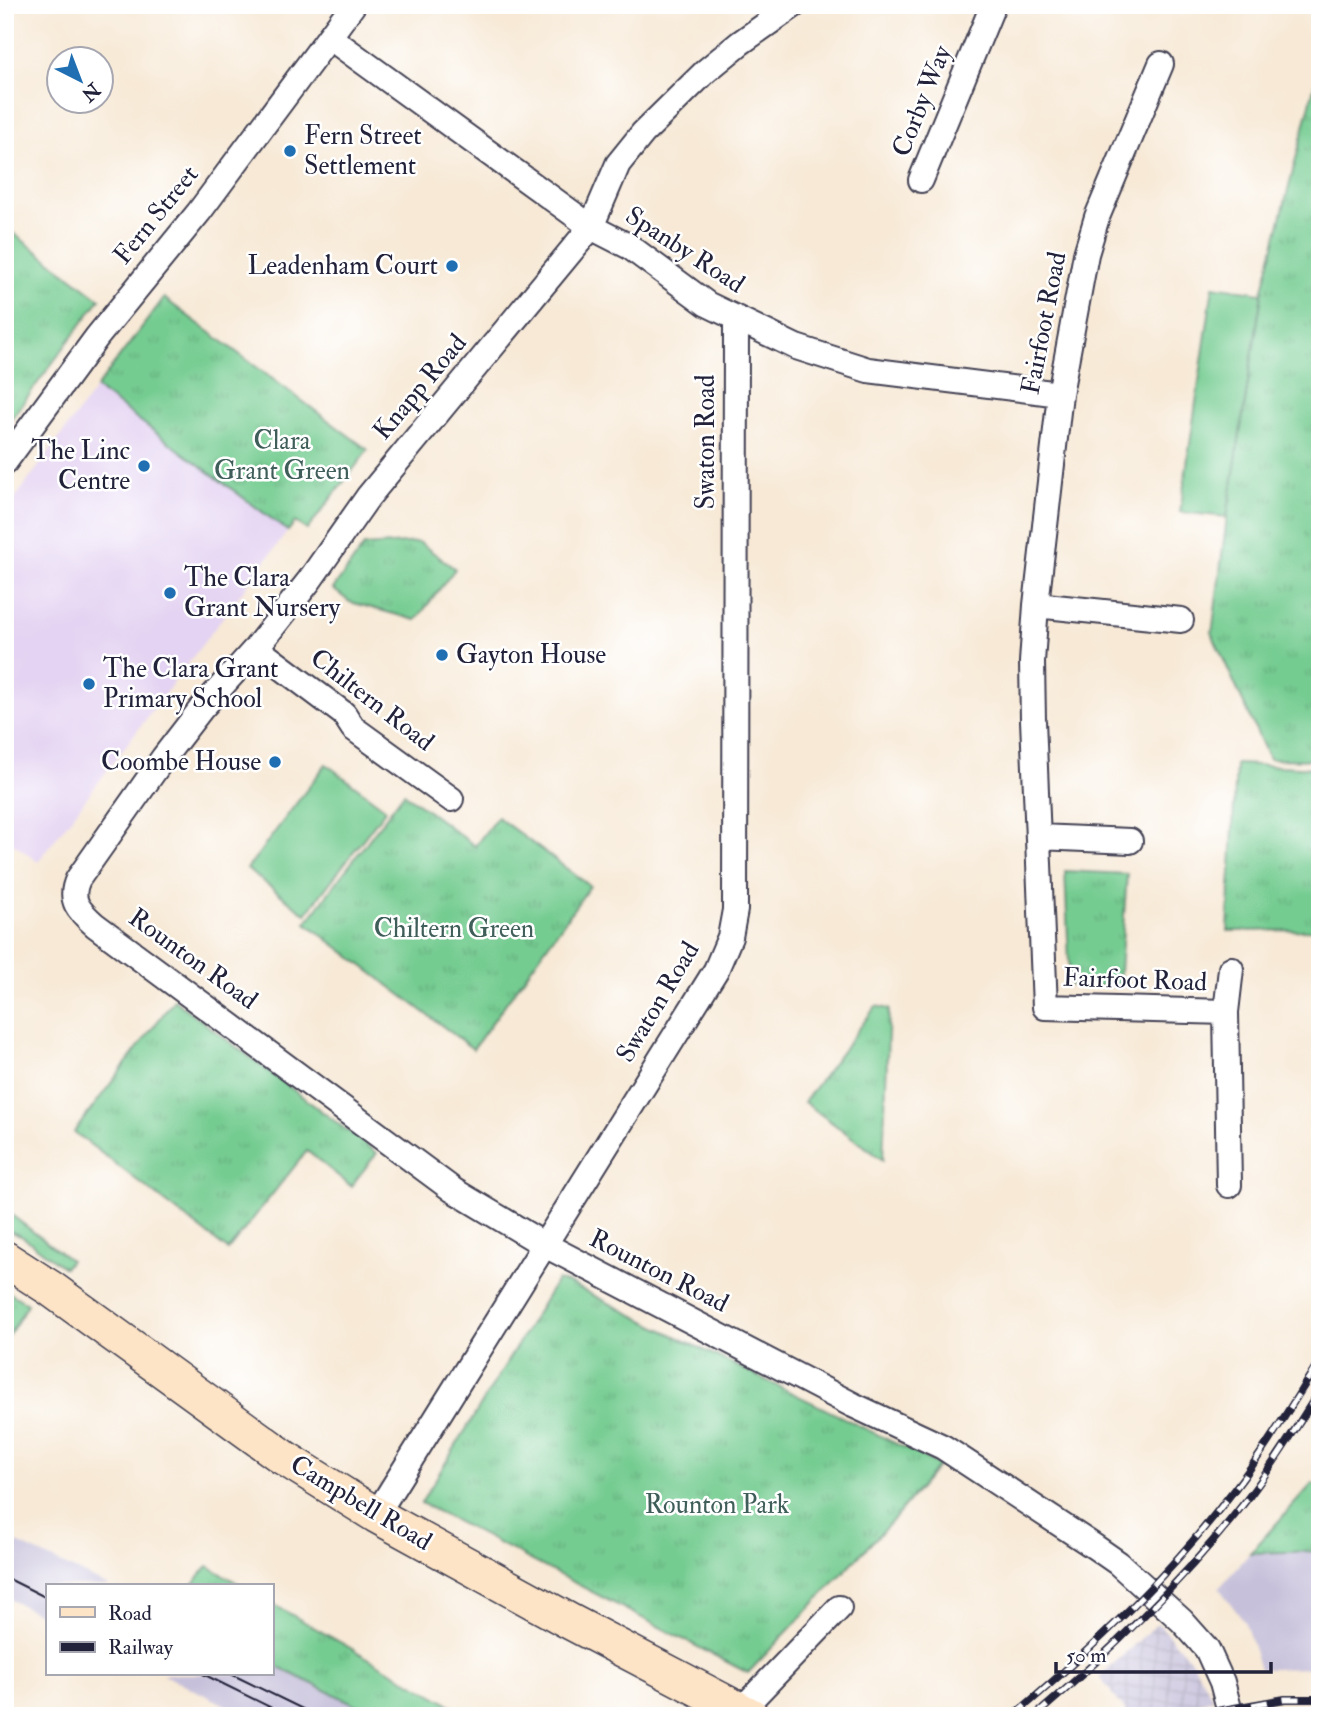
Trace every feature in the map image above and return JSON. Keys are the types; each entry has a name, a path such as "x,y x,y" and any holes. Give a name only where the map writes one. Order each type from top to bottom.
{"street":[{"name":"Fern Street","path":"5,462 97,337 199,212 353,5"},
{"name":"Knapp Road","path":"88,865 194,719 256,648 309,581 368,497 591,227 618,163 673,102 715,64 794,5"},
{"name":"Corby Way","path":"921,180 993,5"},
{"name":"Spanby Road","path":"329,37 591,227 630,247 707,304 736,319 796,347 868,370 1059,394"},
{"name":"Fairfoot Road","path":"1160,64 1102,205 1086,254 1059,394 1036,605 1032,709 1045,1007 1226,1012"},
{"name":"Swaton Road","path":"376,1515 542,1244 716,970 730,937 735,910 736,865 736,319"},
{"path":"1036,605 1181,620"},
{"name":"Chiltern Road","path":"256,648 344,714 353,728 451,799"},
{"path":"1039,837 1130,841"},
{"name":"Rounton Road","path":"88,865 73,890 82,914 453,1190 542,1244 853,1405 943,1447 1085,1540 1127,1571 1182,1621 1207,1649 1222,1682 1231,1716"},
{"name":"Fairfoot Road","path":"1229,1185 1226,1012 1231,969"},
{"name":"Campbell Road","path":"5,1259 50,1288 283,1457 376,1515 569,1621 746,1713 839,1608"}],"shaded area":[{"name":"The Clara Grant Primary School","path":"96,388 288,531 38,862 5,837 5,512"},
{"path":"5,1537 105,1584 46,1584 46,1618 5,1597"},
{"path":"1320,1552 1320,1668 1260,1669 1245,1623 1219,1588 1250,1553"},
{"path":"1158,1623 1193,1663 1213,1699 1145,1716 1130,1716 1099,1677"},
{"path":"273,1665 380,1716 248,1716 166,1676 273,1676"}],"green space":[{"path":"1320,64 1320,760 1269,759 1212,634 1227,517 1262,293"},
{"path":"5,227 100,299 5,427"},
{"path":"1213,286 1262,293 1227,517 1180,512"},
{"name":"Clara Grant Green","path":"164,298 368,450 307,530 295,522 288,531 96,388"},
{"path":"419,542 455,569 416,620 350,602 333,589 364,546"},
{"path":"326,764 386,809 306,914 247,869"},
{"path":"1236,764 1320,768 1320,930 1228,931"},
{"name":"Chiltern Green","path":"404,793 475,846 497,817 590,886 473,1049 306,923"},
{"path":"1065,871 1127,874 1119,986 1070,985"},
{"path":"174,1000 377,1153 351,1186 307,1151 228,1250 74,1132"},
{"path":"876,1006 889,1009 883,1160 804,1102"},
{"path":"5,1210 70,1260 64,1268 23,1237 5,1229"},
{"name":"Rounton Park","path":"557,1280 571,1284 939,1465 895,1518 748,1673 421,1503"},
{"path":"5,1290 28,1304 5,1342"},
{"path":"1313,1483 1320,1487 1320,1551 1250,1553"},
{"path":"208,1566 240,1584 193,1584"},
{"path":"273,1604 463,1712 461,1716 380,1716 273,1665"}],"tram line":[{"path":"5,1577 46,1598"},
{"path":"207,1676 288,1716"},
{"path":"235,1676 317,1716"}],"railway":[{"path":"1013,1716 1102,1637 1184,1551 1246,1474 1320,1360"},
{"path":"1035,1716 1119,1640 1197,1559 1255,1488 1320,1390"},
{"path":"1189,1716 1285,1699 1320,1699"},
{"path":"1277,1716 1320,1714"}],"place":[{"name":"Fern Street Settlement","path":"290,151"},
{"name":"Leadenham Court","path":"452,266"},
{"name":"The Linc Centre","path":"144,466"},
{"name":"The Clara Grant Nursery","path":"170,593"},
{"name":"Gayton House","path":"442,655"},
{"name":"The Clara Grant Primary School","path":"89,684"},
{"name":"Coombe House","path":"275,762"}]}
